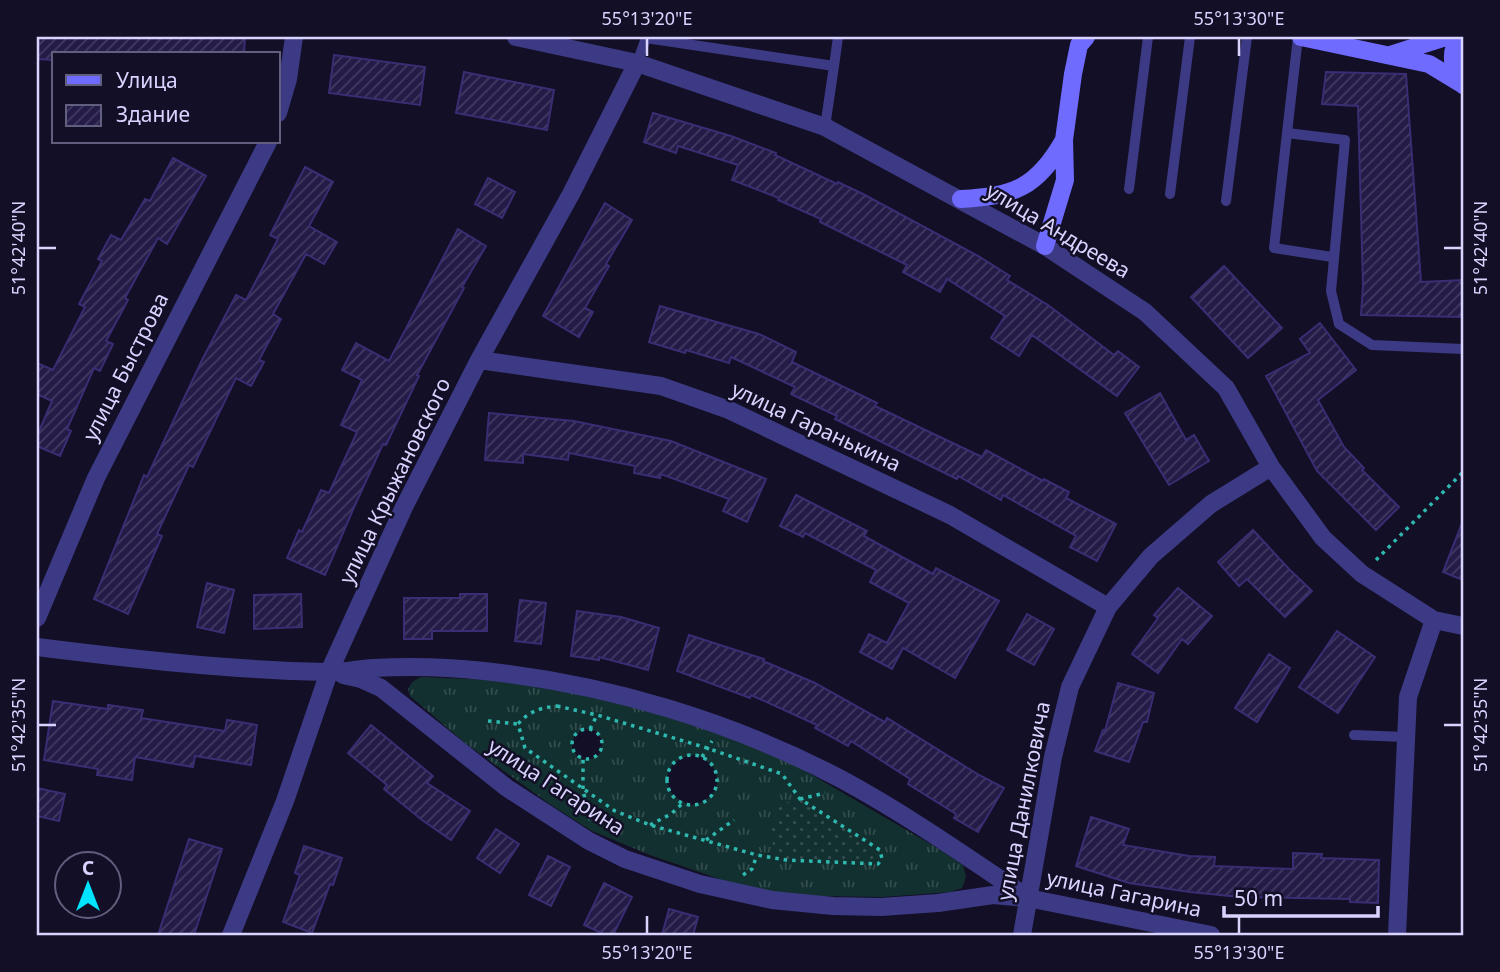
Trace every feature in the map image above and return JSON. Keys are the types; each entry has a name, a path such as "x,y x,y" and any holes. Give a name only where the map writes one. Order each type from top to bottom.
{"street":[{"path":"280,106 288,79 294,37"},
{"name":"улица Андреева","path":"516,37 637,63 825,127 1045,246 1145,312 1226,388 1272,467 1323,538 1362,574 1434,620 1463,626"},
{"path":"1045,246 1065,180 1064,140 1079,45 1086,37"},
{"path":"1299,37 1429,64 1463,85"},
{"path":"1389,55 1447,37"},
{"path":"1459,37 1453,46 1453,64 1463,85"},
{"name":"улица Крыжановского","path":"231,935 285,801 330,672 404,507 479,360 571,194 637,63"},
{"path":"961,199 993,197 1029,185 1053,158 1064,140"},
{"name":"улица Быстрова","path":"37,618 96,478 267,144"},
{"name":"улица Гаранькина","path":"479,360 661,386 729,410 950,516 1108,607"},
{"name":"улица Данилковича","path":"1022,935 1052,757 1070,687 1108,607 1151,556 1210,504 1272,467"},
{"path":"1397,935 1408,697 1434,620"},
{"name":"улица Гагарина","path":"37,647 207,667 330,672 415,667 486,671 612,693 660,706 788,754 841,779 970,858 1028,898"},
{"name":"улица Гагарина","path":"330,672 361,679 381,688 508,788 589,841 625,859 701,884 772,900 881,907 993,895 1028,898 1212,935"}],"lane":[{"path":"637,63 646,37 834,66"},
{"path":"825,127 838,37"},
{"path":"1129,189 1148,37"},
{"path":"1170,194 1190,37"},
{"path":"1226,201 1247,37"},
{"path":"1299,37 1275,248 1332,257"},
{"path":"1287,134 1345,140 1332,257 1331,291 1339,324 1372,345 1463,349"},
{"path":"1354,735 1405,737"}],"path":[{"path":"1362,574 1463,472"},
{"path":"557,706 708,748 782,774 800,799 880,850 882,859 878,863 786,860 757,855 650,825 615,811 525,748 517,724 526,714 557,706"},
{"path":"488,721 517,724"},
{"path":"590,729 600,736 602,749 594,758 583,760 574,753 572,742 578,732 590,729"},
{"path":"685,756 705,758 713,765 717,775 714,792 701,803 682,803 669,790 669,769 685,756"},
{"path":"583,760 583,790 592,831 589,841"},
{"path":"650,825 671,814 682,803"},
{"path":"706,840 734,820"}],"green space":[{"path":"421,677 493,680 609,699 718,731 783,758 939,849 963,865 966,877 962,888 950,892 883,897 817,896 771,892 731,883 650,855 592,831 465,743 410,696 408,689 412,682","holes":["584,729 596,731 603,742 599,755 589,760 578,757 572,748 574,736","695,755 712,766 717,782 710,796 703,802 692,805 673,794 667,778 675,763"]},
{"path":"800,799 880,850 882,859 878,864 786,860 772,841 772,826 781,804"}],"building":[{"path":"37,37 245,37 244,52 52,52 52,60 37,59"},
{"path":"334,55 425,67 420,105 329,93"},
{"path":"464,72 554,90 547,130 456,113"},
{"path":"1326,72 1406,74 1421,282 1463,280 1463,317 1361,315 1363,285 1358,106 1322,104"},
{"path":"653,113 731,136 776,153 775,155 863,194 980,257 1010,276 1007,280 1048,305 1114,355 1118,351 1139,367 1117,396 1032,335 1019,356 991,338 1005,316 947,279 940,292 903,272 907,265 820,222 821,219 778,200 779,198 732,180 738,165 678,146 676,153 644,142"},
{"path":"173,158 206,176 167,244 158,238 125,298 128,300 106,341 113,344 100,371 94,368 67,429 71,431 60,456 37,446 37,436 52,401 37,394 37,363 53,370 85,307 79,304 102,261 98,259 111,235 121,240 145,199 150,201"},
{"path":"305,167 333,182 309,226 337,242 324,264 306,254 273,314 281,319 259,360 264,362 251,386 236,378 193,467 189,465 157,534 162,536 128,614 94,599 144,475 147,477 236,295 246,300 278,239 270,235"},
{"path":"488,178 515,192 502,218 475,204"},
{"path":"605,203 632,220 606,264 609,266 585,308 593,312 579,337 543,316"},
{"path":"458,229 486,246 417,375 419,376 386,445 383,444 325,575 287,558 321,490 329,493 357,432 341,425 362,380 342,370 356,343 389,361"},
{"path":"1224,266 1282,328 1248,358 1191,297"},
{"path":"660,306 759,334 796,352 792,362 877,403 875,406 982,457 986,450 1069,492 1066,498 1116,524 1097,561 1070,547 1076,536 1003,495 1001,500 958,476 957,479 835,419 837,416 791,394 795,387 731,357 729,363 649,342"},
{"path":"1320,323 1356,370 1318,400 1344,447 1364,468 1362,470 1399,507 1376,530 1317,471 1266,376 1310,353 1300,339"},
{"path":"1160,393 1186,440 1194,435 1209,461 1169,485 1125,413"},
{"path":"489,413 574,421 671,441 766,479 747,522 723,511 729,499 661,474 660,478 634,473 635,466 569,453 568,460 523,454 523,463 485,460"},
{"path":"796,495 867,531 864,536 933,574 936,568 999,601 955,678 903,648 892,669 860,652 869,634 887,643 909,603 870,582 876,570 805,533 803,537 780,526"},
{"path":"1463,523 1463,580 1443,572"},
{"path":"1253,530 1312,591 1285,617 1247,579 1239,586 1218,562"},
{"path":"207,583 234,590 224,633 197,627"},
{"path":"1178,588 1212,616 1188,644 1182,639 1158,673 1132,654 1158,618 1154,615"},
{"path":"301,594 302,627 254,629 254,595"},
{"path":"460,594 487,594 487,631 432,631 432,639 404,639 404,598 460,598"},
{"path":"520,600 546,603 541,644 515,641"},
{"path":"577,611 621,617 659,628 648,670 599,657 599,660 571,656"},
{"path":"1027,614 1054,629 1034,665 1007,650"},
{"path":"1337,631 1375,657 1338,713 1299,687"},
{"path":"689,635 764,659 763,661 815,683 885,722 887,718 1004,788 978,832 954,818 956,814 908,784 910,779 851,741 848,746 815,728 817,725 751,695 750,698 677,671"},
{"path":"1269,654 1290,668 1257,722 1235,708"},
{"path":"1118,683 1154,693 1147,722 1143,722 1129,762 1095,751 1103,730 1105,731"},
{"path":"53,701 108,709 108,705 143,710 141,718 225,731 227,720 257,725 251,765 195,756 193,767 135,757 132,780 97,775 98,769 44,760"},
{"path":"371,725 433,776 427,783 470,811 451,840 384,789 387,785 348,753"},
{"path":"37,788 65,794 59,821 37,816"},
{"path":"1091,817 1129,829 1123,845 1189,856 1215,857 1214,866 1293,869 1293,853 1322,854 1321,858 1379,860 1378,903 1350,902 1350,899 1240,897 1129,883 1076,866"},
{"path":"496,829 519,844 500,873 477,858"},
{"path":"189,839 222,849 194,935 158,935"},
{"path":"304,846 342,858 312,933 283,922 300,875 295,873"},
{"path":"548,856 570,867 551,906 529,895"},
{"path":"604,883 632,897 613,935 606,935 584,925"},
{"path":"669,909 698,917 693,935 662,935"}]}
